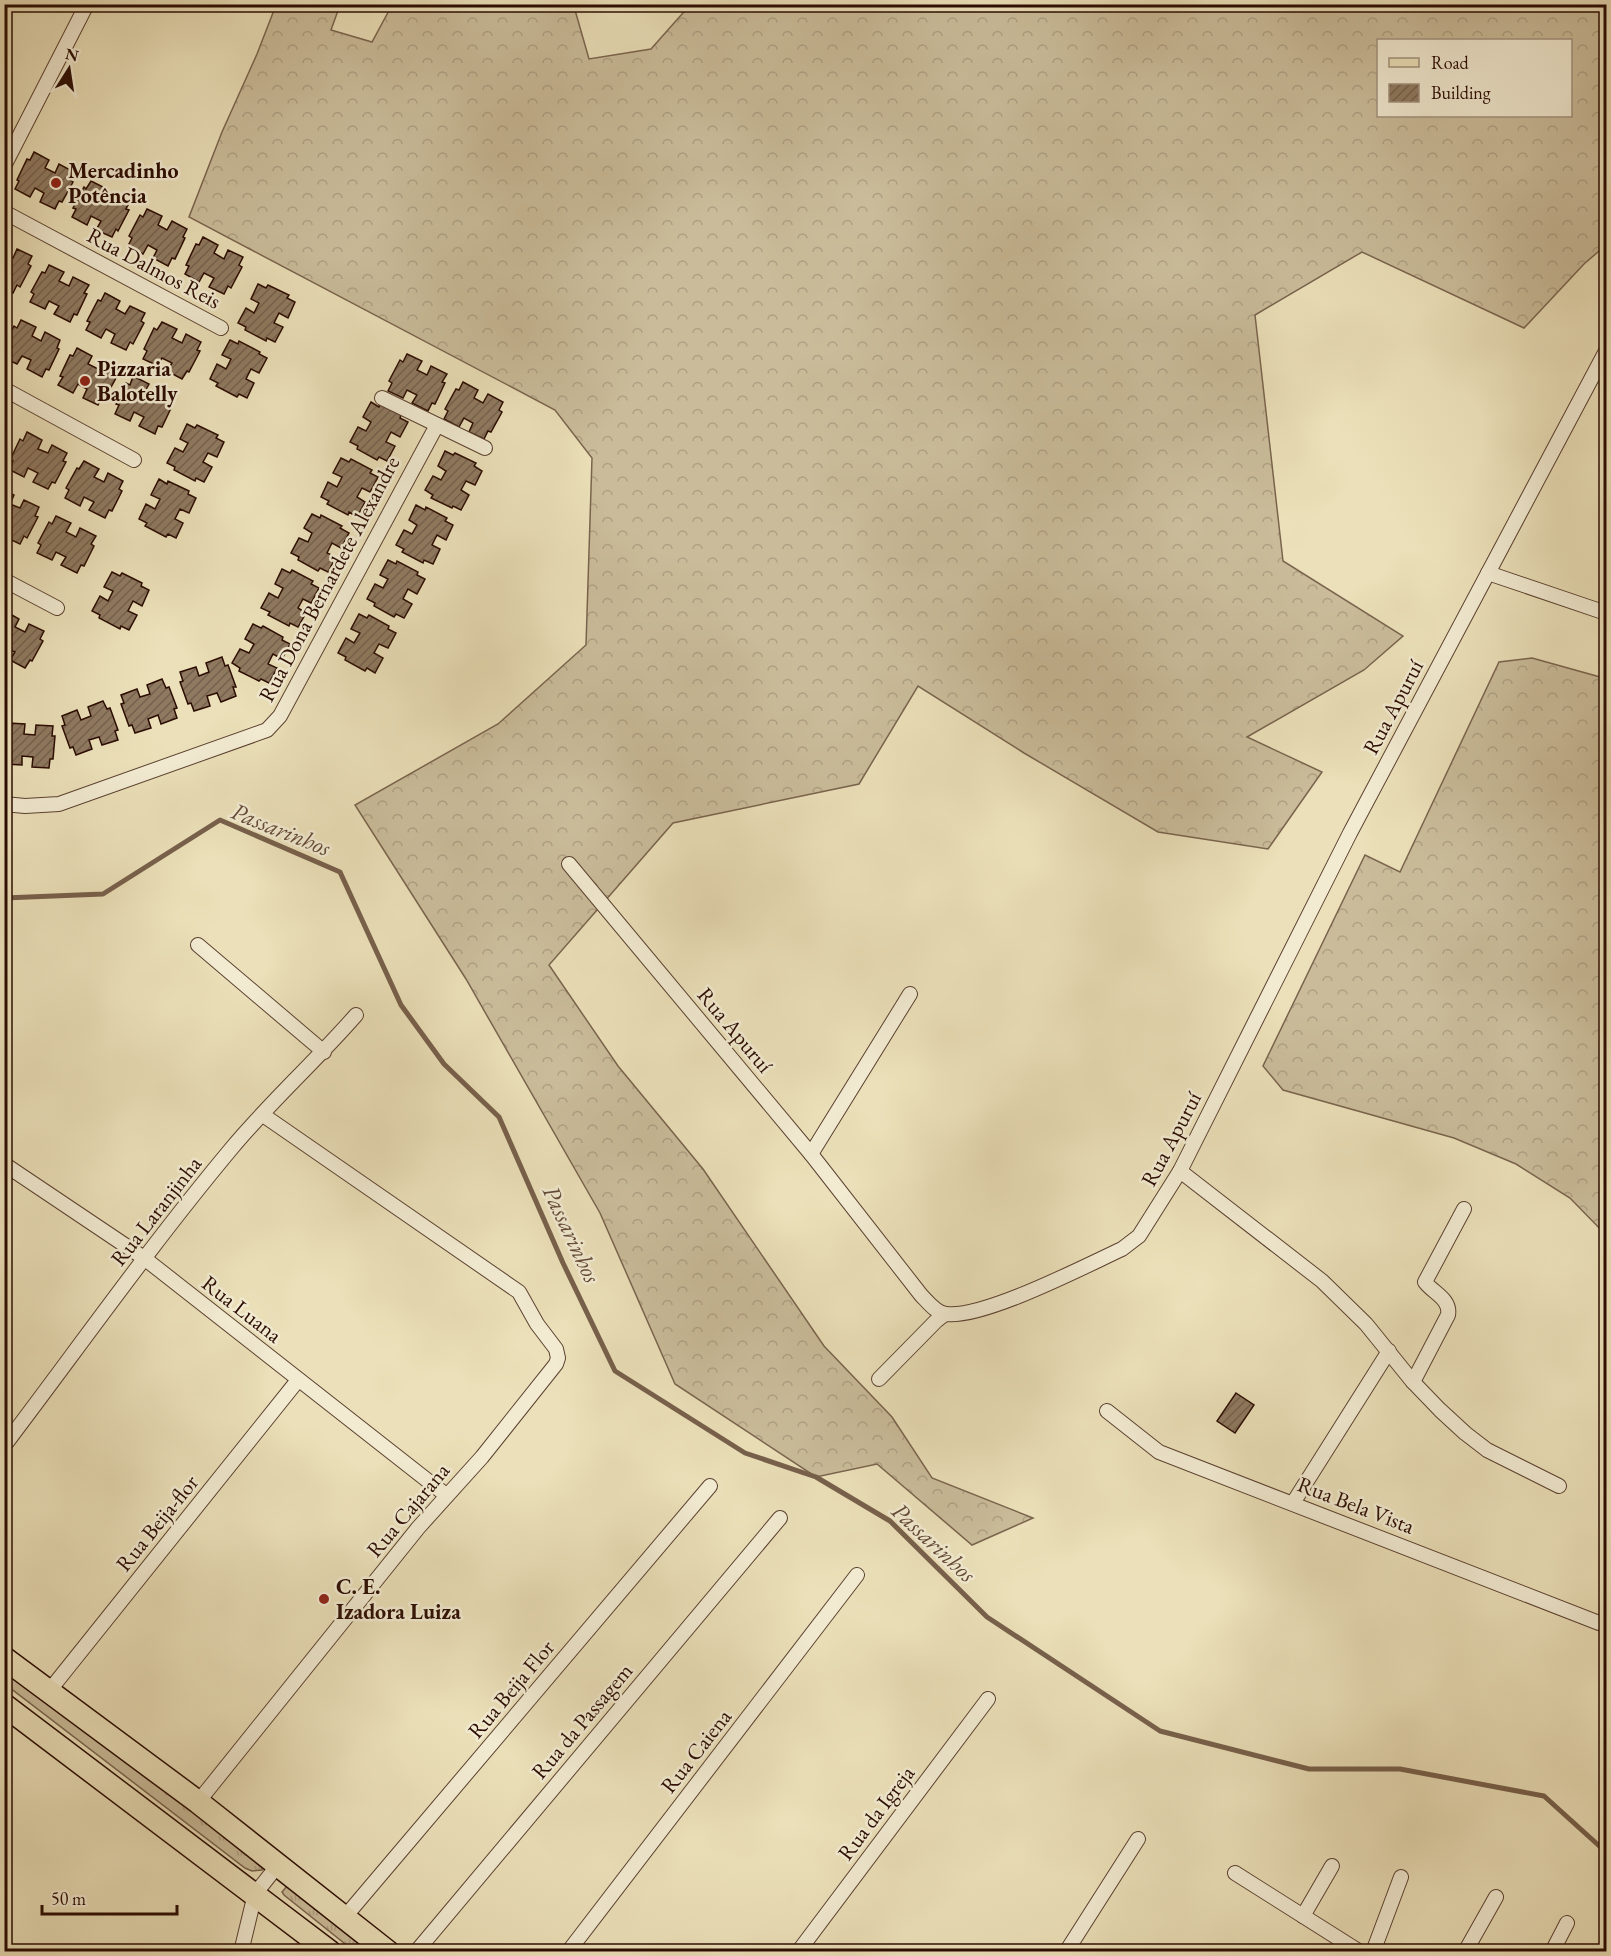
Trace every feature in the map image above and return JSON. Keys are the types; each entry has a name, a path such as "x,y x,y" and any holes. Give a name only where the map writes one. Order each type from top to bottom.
{"main road":[{"path":"4,1658 198,1802 388,1952"},
{"path":"4,1705 330,1952"}],"street":[{"path":"4,166 87,4"},
{"name":"Rua Dalmos Reis","path":"4,212 220,328"},
{"name":"Rua Apuruí","path":"569,864 811,1154 932,1306 945,1314 969,1312 994,1305 1122,1249 1139,1236 1180,1171 1345,844 1606,351"},
{"path":"4,389 134,460"},
{"path":"382,398 485,448"},
{"name":"Rua Dona Bernardete Alexandre","path":"4,804 25,806 59,804 267,730 280,716 437,425"},
{"path":"1488,573 1606,613"},
{"path":"4,580 57,608"},
{"path":"198,945 324,1052"},
{"path":"811,1154 910,994"},
{"name":"Rua Laranjinha","path":"4,1446 144,1258 232,1147 324,1052 356,1015"},
{"name":"Rua Cajarana","path":"198,1802 446,1495 482,1457 556,1364 558,1358 556,1349 537,1324 519,1292 263,1114"},
{"name":"Rua Luana","path":"4,1164 144,1258 446,1495"},
{"path":"1180,1171 1322,1281 1366,1324 1413,1382 1440,1410 1487,1450 1559,1486"},
{"path":"1413,1382 1448,1315 1449,1308 1445,1301 1425,1282 1464,1209"},
{"path":"879,1378 945,1314"},
{"path":"1293,1503 1389,1351"},
{"name":"Rua Beija-flor","path":"49,1691 298,1380"},
{"name":"Rua Bela Vista","path":"1107,1411 1159,1452 1599,1623"},
{"name":"Rua Beija Flor","path":"344,1918 710,1486"},
{"name":"Rua da Passagem","path":"416,1952 780,1518"},
{"name":"Rua Caiena","path":"568,1952 857,1575"},
{"name":"Rua da Igreja","path":"798,1952 988,1699"},
{"path":"1065,1952 1138,1839"},
{"path":"241,1952 255,1894 278,1865"},
{"path":"1303,1916 1332,1866"},
{"path":"1235,1874 1360,1952"},
{"path":"1372,1952 1401,1877"},
{"path":"1465,1952 1496,1897"},
{"path":"1552,1952 1567,1923"}],"green space":[{"path":"276,5 340,5 331,30 372,42 392,5 568,5 575,10 589,59 651,49 690,5 1606,5 1606,245 1584,264 1524,328 1362,252 1255,315 1283,561 1403,636 1364,670 1247,737 1322,772 1268,849 1158,832 1024,753 918,686 859,784 673,823 549,965 618,1066 703,1169 824,1346 892,1417 932,1478 1033,1518 972,1545 877,1464 816,1477 675,1384 600,1213 466,979 355,805 498,724 586,645 592,458 555,410 189,217"},
{"path":"1532,658 1600,677 1606,682 1606,1235 1570,1198 1516,1164 1454,1138 1283,1090 1263,1066 1365,855 1400,872 1499,662"},
{"path":"4,1666 262,1864 262,1870 252,1871 245,1868 5,1684"},
{"path":"287,1886 377,1951 354,1951 284,1895 282,1892"}],"building":[{"path":"34,152 49,160 45,168 55,173 59,164 74,172 70,180 73,182 62,202 59,201 55,209 40,202 44,193 35,188 30,197 15,189 27,159 30,160"},
{"path":"91,181 105,188 101,197 111,202 115,193 130,201 126,209 129,210 118,231 116,229 112,237 96,230 101,221 91,216 87,225 72,217 76,209 73,208 84,187 86,189"},
{"path":"147,209 162,216 158,225 167,230 172,221 187,229 175,259 172,258 168,266 153,258 157,250 148,245 143,254 128,246 132,238 129,236 140,215 143,217"},
{"path":"203,237 218,245 214,253 224,259 228,250 243,257 239,265 242,267 231,288 228,286 224,294 209,287 214,278 204,273 199,282 185,274 189,266 186,265 196,244 199,245"},
{"path":"17,249 32,256 28,264 31,266 20,287 17,285 13,293 4,289 4,253 13,258"},
{"path":"49,265 64,272 59,281 69,286 73,277 89,285 77,315 74,314 70,322 54,314 59,306 49,301 45,309 30,302 34,294 31,292 42,272 45,273"},
{"path":"258,284 266,288 268,285 289,295 287,298 295,302 288,318 279,313 274,323 283,327 275,342 267,338 266,341 245,330 246,327 238,323 246,308 254,313 259,303 251,299"},
{"path":"105,293 120,301 116,309 125,314 130,306 145,313 141,321 144,323 133,344 130,342 126,350 111,343 115,334 106,329 101,338 86,330 90,322 87,321 98,300 101,301"},
{"path":"21,320 36,327 32,336 41,341 45,332 60,340 57,348 59,349 49,370 46,369 42,377 27,369 31,360 22,356 17,364 4,358 6,348 4,344 14,326 17,328"},
{"path":"162,322 177,329 172,338 182,343 186,334 201,342 197,350 200,351 189,372 187,371 182,379 167,371 172,363 162,358 158,366 143,359 147,351 144,349 154,328 157,330"},
{"path":"230,340 238,344 239,341 267,358 259,373 251,369 246,379 254,383 247,398 239,394 237,397 216,386 218,383 210,379 217,364 226,369 231,359 222,355"},
{"path":"77,348 92,356 88,364 98,369 102,361 117,368 113,376 116,378 105,398 102,397 98,405 83,398 87,389 78,384 73,393 58,385 70,355 73,356"},
{"path":"407,354 422,361 417,370 427,375 431,366 447,374 435,404 432,403 428,411 412,403 417,395 407,390 403,398 388,391 392,383 389,381 400,360 403,362"},
{"path":"133,376 149,384 144,393 154,397 158,389 173,397 169,405 172,406 162,427 158,426 155,434 139,426 144,417 134,412 130,421 115,414 119,405 116,404 126,383 130,385"},
{"path":"463,382 478,390 474,398 483,403 488,394 503,402 499,410 502,412 491,432 488,431 484,439 469,432 473,423 464,418 459,427 444,419 448,411 445,409 456,389 459,390"},
{"path":"371,402 401,415 400,418 408,422 400,437 391,432 386,442 395,446 387,461 379,457 377,460 357,449 358,446 350,442 358,427 366,431 371,422 363,417"},
{"path":"4,421 11,424 6,432 9,434 4,443"},
{"path":"187,424 195,428 197,425 218,435 216,438 224,442 217,457 208,453 203,462 212,467 204,482 196,478 195,481 174,470 175,467 167,463 175,448 183,452 188,443 180,439"},
{"path":"27,432 42,440 38,449 48,453 52,445 67,453 63,461 66,462 55,483 52,482 48,489 33,482 38,473 28,468 24,477 8,469 20,439 23,441"},
{"path":"445,451 476,463 474,466 482,471 475,485 466,481 461,490 469,495 461,510 431,498 433,495 425,490 433,476 441,480 446,471 438,466"},
{"path":"341,458 349,462 351,459 372,470 370,473 378,477 370,492 362,488 357,497 365,502 357,517 327,504 329,501 321,497 328,482 337,487 342,477 333,473"},
{"path":"84,461 99,469 94,477 104,482 108,473 123,481 119,489 122,491 112,511 109,510 105,518 89,510 94,502 84,497 80,506 65,498 69,490 66,488 77,468 79,469"},
{"path":"159,479 189,491 188,494 196,498 189,513 180,509 175,519 183,523 176,538 168,534 166,537 145,526 147,523 139,519 146,504 155,509 160,499 151,495"},
{"path":"4,490 14,495 10,504 20,508 24,500 39,507 35,516 38,517 27,538 24,536 20,544 5,537 10,528 4,526"},
{"path":"416,505 425,510 426,507 447,518 445,521 453,525 446,540 437,535 432,545 440,549 433,564 424,560 423,563 402,552 404,549 396,545 404,530 412,534 417,525 409,520"},
{"path":"312,514 320,518 321,515 342,526 340,528 349,533 341,548 332,543 327,553 336,557 328,572 320,568 318,571 298,560 299,557 291,553 299,538 308,542 312,533 304,528"},
{"path":"56,516 71,523 66,532 76,537 80,528 96,536 91,544 94,546 84,566 81,565 77,573 61,565 66,557 56,552 52,560 37,553 41,545 38,543 49,522 52,524"},
{"path":"388,560 396,564 397,561 418,572 417,575 425,579 417,594 408,589 403,599 412,604 404,618 396,614 394,617 374,606 375,603 367,599 375,584 383,588 388,579 380,575"},
{"path":"282,569 290,573 292,570 313,581 311,584 319,588 311,603 303,599 298,608 306,613 298,627 290,623 289,626 268,615 270,612 261,608 269,593 278,598 283,588 275,584"},
{"path":"112,572 120,576 122,573 142,583 141,586 149,590 142,606 133,601 128,611 137,615 129,630 121,626 120,629 99,618 100,615 92,611 100,596 108,601 113,591 104,587"},
{"path":"5,611 19,619 15,627 25,632 29,624 44,631 40,639 43,641 32,661 30,660 25,668 10,660 15,652 4,648"},
{"path":"359,614 367,618 369,615 389,626 388,629 396,633 388,648 379,644 374,653 383,658 375,673 367,668 365,671 345,660 346,657 338,653 346,638 354,643 360,633 351,629"},
{"path":"253,624 261,628 263,626 283,637 282,640 290,644 282,659 273,654 268,664 277,668 269,683 261,679 259,681 239,671 240,668 232,663 240,649 249,653 254,644 245,639"},
{"path":"222,657 225,666 228,665 236,687 233,687 236,696 221,702 217,693 207,696 210,706 194,711 191,703 188,704 180,682 183,681 180,672 196,667 199,676 209,672 206,663"},
{"path":"162,679 166,688 169,687 177,708 174,709 177,718 161,724 158,715 148,719 151,728 135,733 132,725 129,726 121,704 124,703 121,695 137,689 140,697 150,694 147,685"},
{"path":"103,701 107,709 110,708 118,730 115,731 118,740 102,745 99,737 89,740 92,749 76,755 73,747 70,748 62,726 65,725 62,716 77,710 81,720 91,716 88,707"},
{"path":"8,723 25,724 24,734 35,735 36,725 53,726 52,736 55,736 53,759 50,759 49,768 32,767 33,757 22,756 22,765 5,764 4,732 7,732"},
{"path":"1236,1393 1254,1405 1235,1433 1217,1421"}],"waterway":[{"name":"Passarinhos","path":"4,898 103,894 220,820 340,872 401,1005 444,1064 499,1117 563,1263 615,1371 745,1453 816,1477 890,1521 987,1617 1160,1731 1309,1769 1400,1769 1544,1796 1606,1852"}],"place":[{"name":"Mercadinho Potência","path":"56,183"},
{"name":"Pizzaria Balotelly","path":"85,381"},
{"name":"C. E. Izadora Luiza","path":"324,1599"}]}
